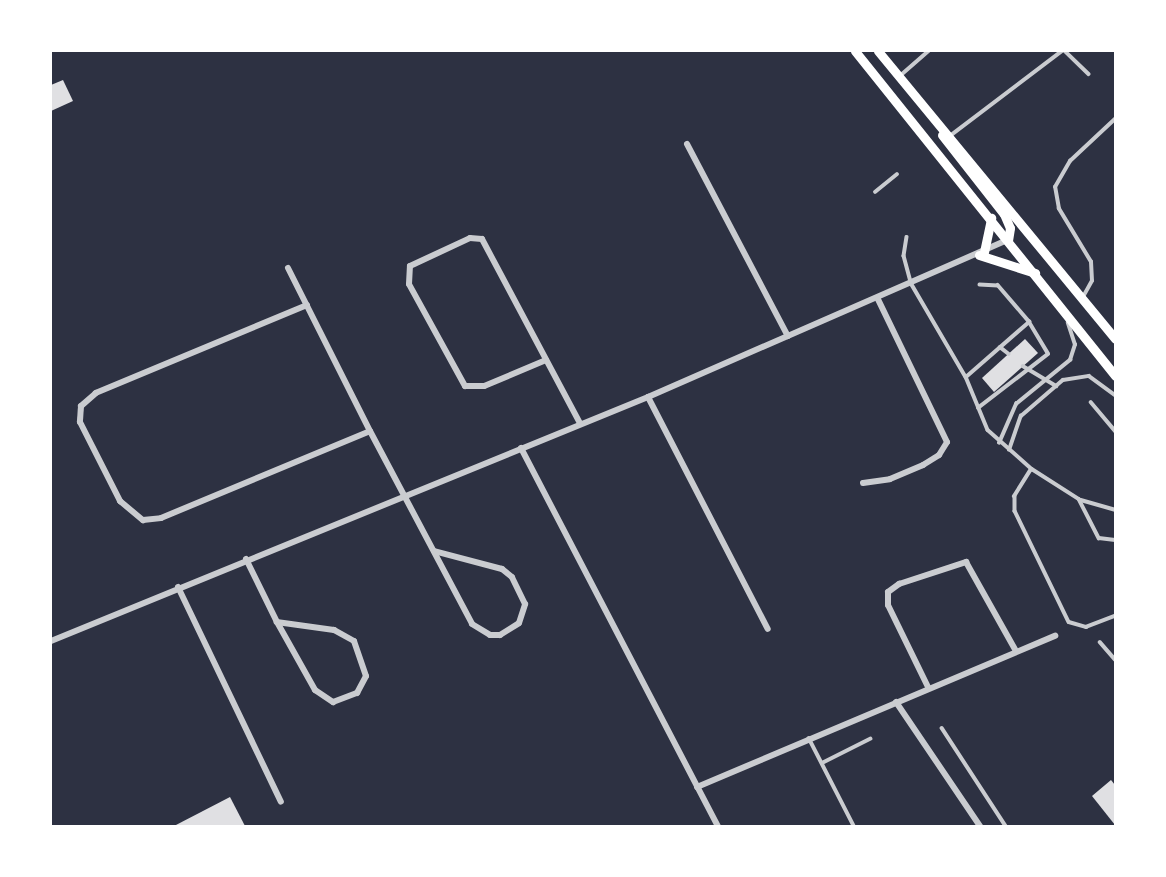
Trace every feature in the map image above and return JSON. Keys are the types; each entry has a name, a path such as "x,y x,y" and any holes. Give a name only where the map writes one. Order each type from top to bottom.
{"main road":[{"path":"855,51 1115,376"},
{"path":"878,51 1115,339"},
{"path":"902,79 1004,214 1010,228 1008,240"},
{"path":"991,218 981,253 1036,274"}],"street":[{"path":"687,144 788,336"},
{"path":"546,360 484,386 465,386 409,284 410,266 470,238 482,239 580,423"},
{"path":"51,641 246,559 648,397 878,299 1008,240"},
{"path":"288,268 370,431 407,494 434,551 480,632 500,635 519,624 525,604 512,577 502,569 434,551"},
{"path":"863,482 890,479 923,465 939,455 947,442 878,299"},
{"path":"307,305 96,393 82,406 80,422 120,501 143,520 161,518 370,431"},
{"path":"648,397 768,629"},
{"path":"521,447 718,826"},
{"path":"246,559 277,622 315,690 333,702 357,693 366,676 354,641 334,630 277,622"},
{"path":"928,687 888,605 888,592 899,584 966,562 1016,651"},
{"path":"178,587 281,802"},
{"path":"697,787 928,687 1055,636"},
{"path":"896,702 980,826"}],"lane":[{"path":"902,79 929,51"},
{"path":"950,136 1063,51 1089,74"},
{"path":"1082,298 1092,281 1091,262 1059,209 1055,187 1070,161 1115,119"},
{"path":"874,192 897,174"},
{"path":"907,237 904,256 911,283 966,377 978,408 999,443 1032,469 1079,499 1115,509"},
{"path":"978,408 1048,354 1029,323 998,286 980,285"},
{"path":"999,443 1016,404 1063,367 1074,352 1074,337 1063,309"},
{"path":"966,377 1029,323"},
{"path":"1000,347 1009,354"},
{"path":"1023,366 1056,386"},
{"path":"1009,450 1021,416 1056,386 1072,377 1090,376 1115,395"},
{"path":"1091,402 1115,431"},
{"path":"1032,469 1015,496 1015,511 1069,622 1086,627 1115,615"},
{"path":"1079,499 1099,538 1115,540"},
{"path":"1100,642 1115,659"},
{"path":"942,729 1006,826"},
{"path":"809,738 854,826"},
{"path":"822,764 870,739"}],"building":[{"path":"63,80 73,101 51,111 51,85"},
{"path":"1025,339 1038,353 994,392 982,378"},
{"path":"1111,780 1115,785 1115,825 1092,796"},
{"path":"230,797 245,826 174,826"}]}
